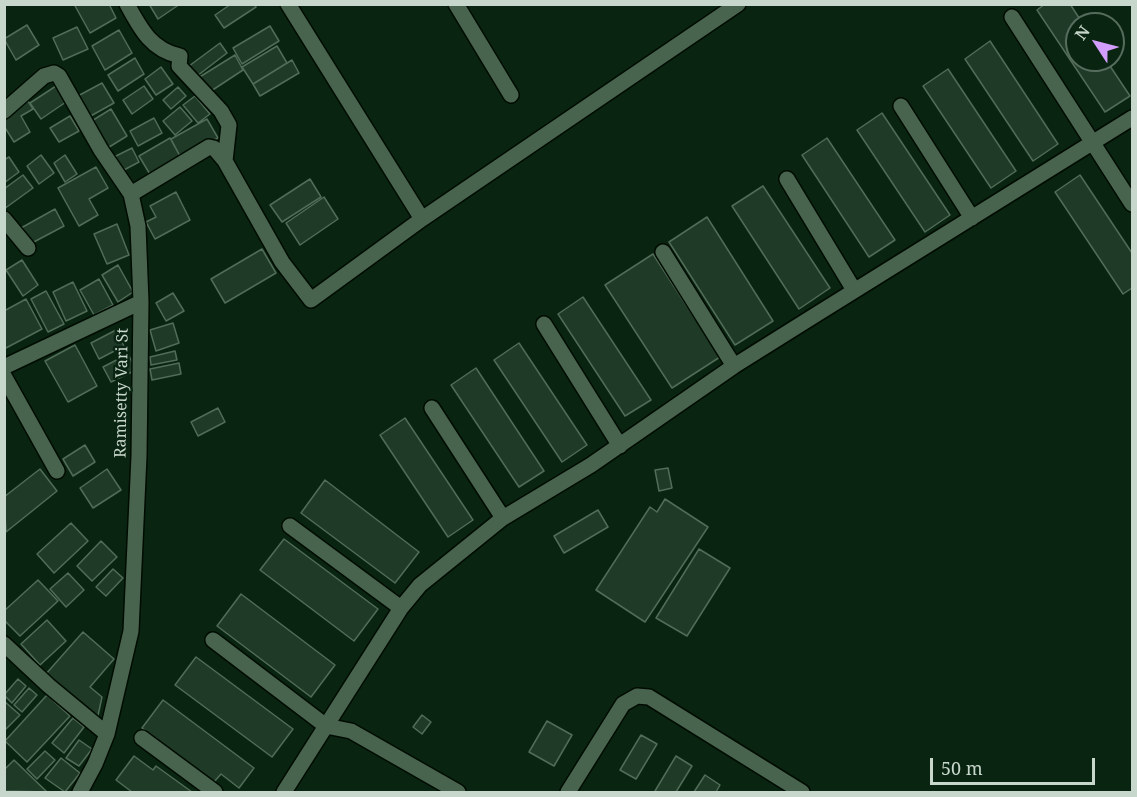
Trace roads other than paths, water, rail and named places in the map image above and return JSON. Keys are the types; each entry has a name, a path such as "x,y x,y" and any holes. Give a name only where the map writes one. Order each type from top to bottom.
{"street":[{"path":"127,4 143,32 156,46 180,56 179,66 221,111 229,125 225,161"},
{"path":"288,4 422,219"},
{"path":"456,4 511,95"},
{"path":"131,194 209,147 214,148 225,161 282,262 310,300 422,219 738,4"},
{"path":"1012,17 1132,204"},
{"name":"Ramisetty Vari St","path":"4,111 44,76 54,73 59,76 101,150 131,194 138,226 141,302 139,456 131,631 107,734 80,792"},
{"path":"901,105 972,218"},
{"path":"284,792 401,608 420,585 503,518 620,446 734,366 1132,118"},
{"path":"787,179 855,290"},
{"path":"4,219 28,248"},
{"path":"663,252 734,366"},
{"path":"4,367 141,302"},
{"path":"544,324 620,446"},
{"path":"4,376 57,471"},
{"path":"432,408 503,518"},
{"path":"290,525 401,608"},
{"path":"213,640 326,726 351,731 458,792"},
{"path":"4,644 107,734"},
{"path":"568,792 623,704 637,696 649,697 802,792"},
{"path":"142,738 215,792"}]}
